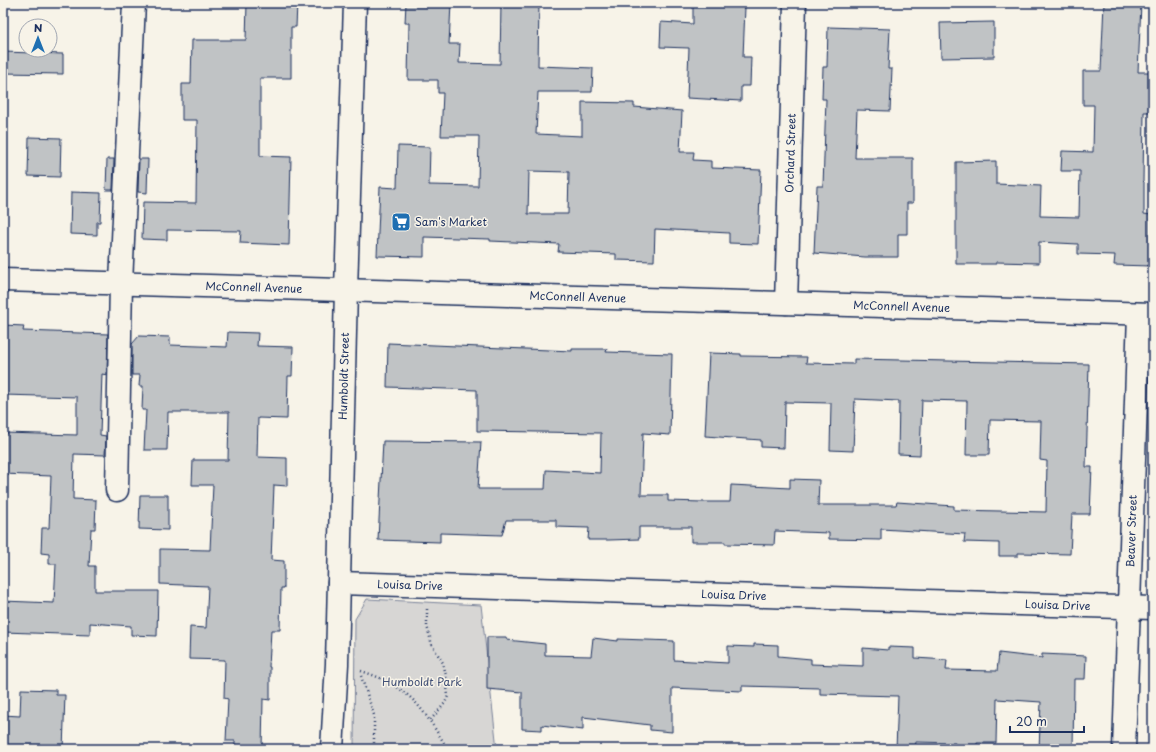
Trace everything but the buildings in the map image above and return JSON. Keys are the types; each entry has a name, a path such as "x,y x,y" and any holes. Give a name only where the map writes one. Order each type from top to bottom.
{"street":[{"path":"117,490 121,283 134,3"},
{"name":"Humboldt Street","path":"332,749 337,664 355,3"},
{"name":"Orchard Street","path":"786,303 795,3"},
{"name":"McConnell Avenue","path":"3,280 1146,314"},
{"name":"Beaver Street","path":"1124,749 1128,607 1146,314"},
{"name":"Louisa Drive","path":"339,583 1153,608"}],"path":[{"path":"428,586 427,626 432,645 443,663 448,696 445,703 429,722"},
{"path":"374,749 374,715 368,693 359,670 395,685 416,703 448,749"}],"green space":[{"name":"Humboldt Park","path":"367,599 481,605 497,749 354,749 355,619"}],"place":[{"name":"Sam's Market","path":"401,222"}]}
